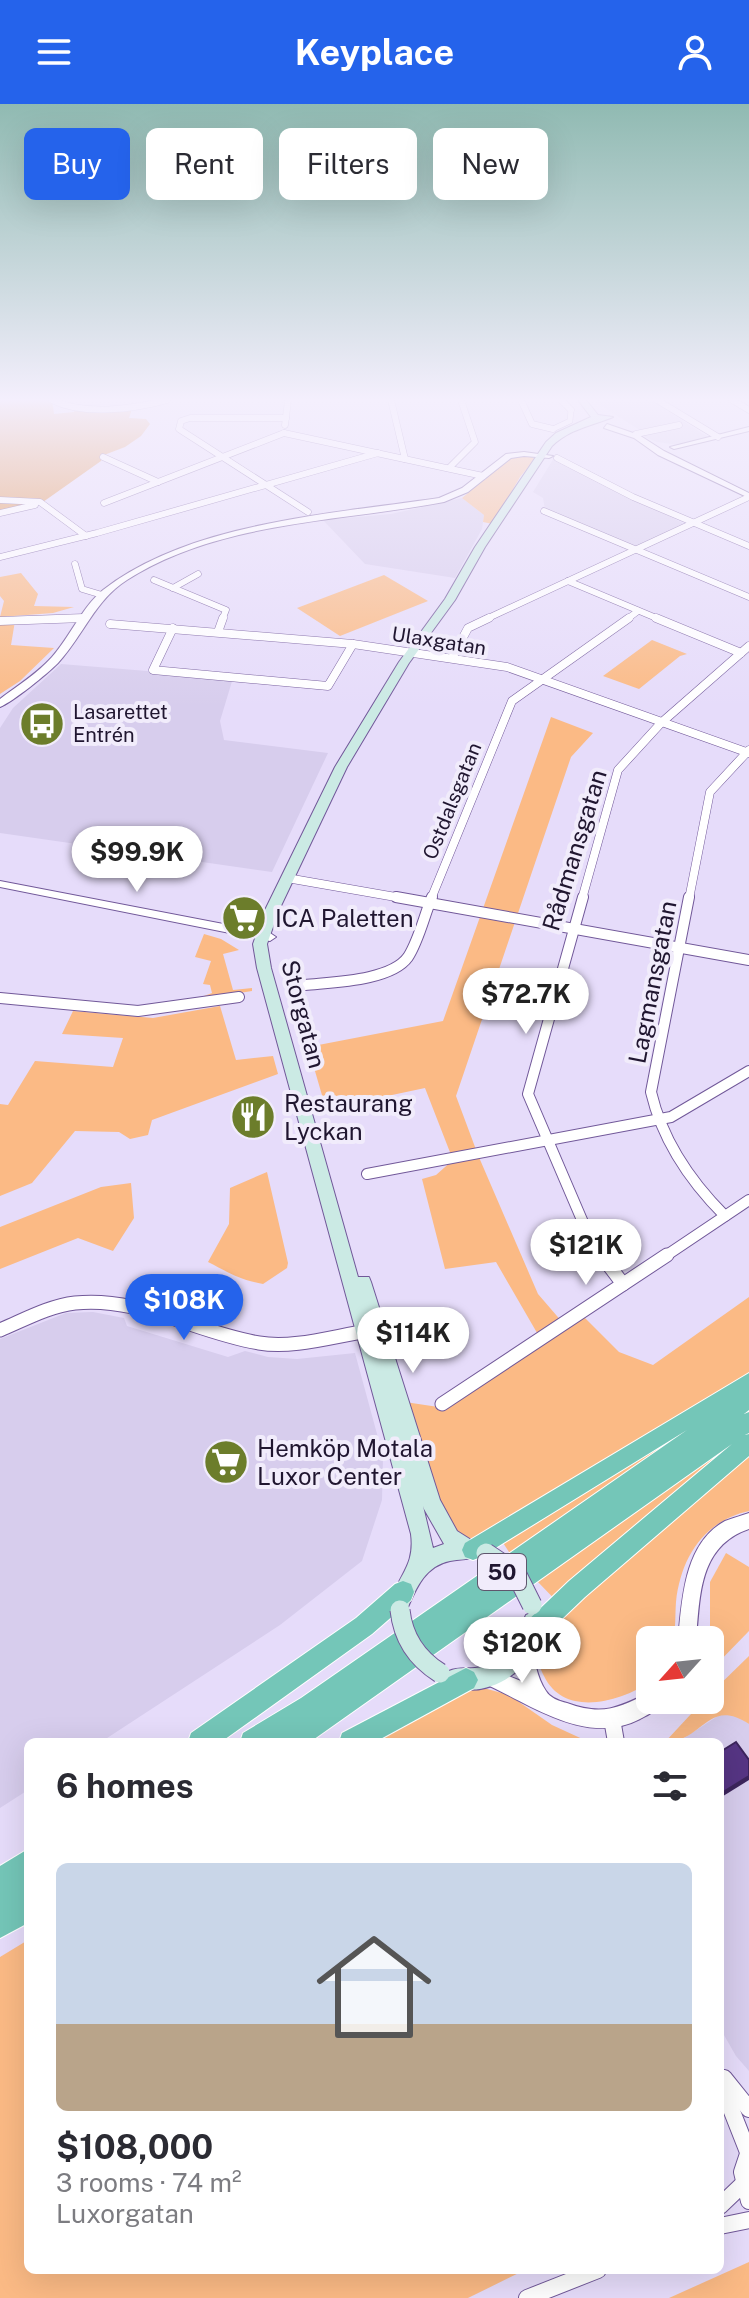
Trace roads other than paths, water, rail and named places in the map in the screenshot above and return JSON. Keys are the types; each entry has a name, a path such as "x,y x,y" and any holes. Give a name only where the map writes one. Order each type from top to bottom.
{"highway":[{"path":"475,1551 749,1382"},
{"name":"50","path":"258,1738 309,1706 749,1399"},
{"name":"50","path":"295,1738 749,1421"},
{"name":"50","path":"528,1642 577,1589 749,1443"},
{"path":"206,1738 402,1601"},
{"path":"359,1738 478,1678"},
{"path":"0,1882 24,1865"},
{"path":"0,1901 24,1886"},
{"path":"0,1928 24,1911"},
{"path":"0,1928 24,1920"}],"main road":[{"name":"Storgatan","path":"475,1551 450,1537 431,1503 357,1297 264,968 266,937 341,767 450,600 480,547 513,502"},
{"name":"Storgatan","path":"370,1330 421,1534 423,1550 419,1568"},
{"path":"475,1551 516,1573 532,1605 528,1642 509,1667 478,1678 440,1673 425,1663 408,1643 402,1601 419,1568 441,1554 475,1551"}],"street":[{"path":"34,502 43,503 86,536"},
{"path":"0,557 207,502"},
{"path":"292,502 308,512"},
{"path":"0,704 54,661 102,595 145,566 200,544 279,523 431,502"},
{"path":"646,502 749,546"},
{"path":"452,658 471,626 736,502"},
{"path":"0,513 43,503"},
{"path":"544,511 749,597"},
{"path":"75,564 82,589 102,595"},
{"path":"173,588 198,574"},
{"path":"154,580 226,610 218,632"},
{"path":"568,581 638,611 745,649"},
{"name":"Ostdalsgatan","path":"305,985 377,974 400,964 412,951 509,705 638,611"},
{"path":"0,621 84,618"},
{"name":"Ulaxgatan","path":"110,624 353,644 513,669 748,752"},
{"path":"173,628 153,670 328,686 353,644"},
{"name":"Rådmansgatan","path":"623,1284 591,1241 528,1094 618,770 661,723 745,649"},
{"name":"Lagmansgatan","path":"725,1216 693,1181 661,1119 651,1092 710,792 748,752"},
{"path":"291,879 749,960"},
{"path":"0,884 266,937"},
{"path":"0,998 138,1011 239,997"},
{"path":"367,1174 661,1119 678,1114 749,1071"},
{"path":"442,1404 749,1200"},
{"path":"0,1330 60,1306 92,1302 124,1306 262,1344 284,1344 370,1330"},
{"path":"688,1626 691,1595 700,1563 729,1528 749,1521"},
{"path":"528,1642 530,1682 542,1701"},
{"path":"478,1678 542,1701 569,1716 612,1719 636,1711"},
{"path":"612,1719 615,1738"},
{"path":"724,2079 749,2109"},
{"path":"724,2091 749,2151 744,2161 746,2192 724,2204"},
{"path":"724,2225 749,2220"},
{"path":"527,2298 588,2274"}],"place":[{"name":"Lasarettet Entrén","path":"42,724"},
{"name":"ICA Paletten","path":"244,918"},
{"name":"Restaurang Lyckan","path":"253,1117"},
{"name":"Hemköp Motala Luxor Center","path":"226,1462"}]}
